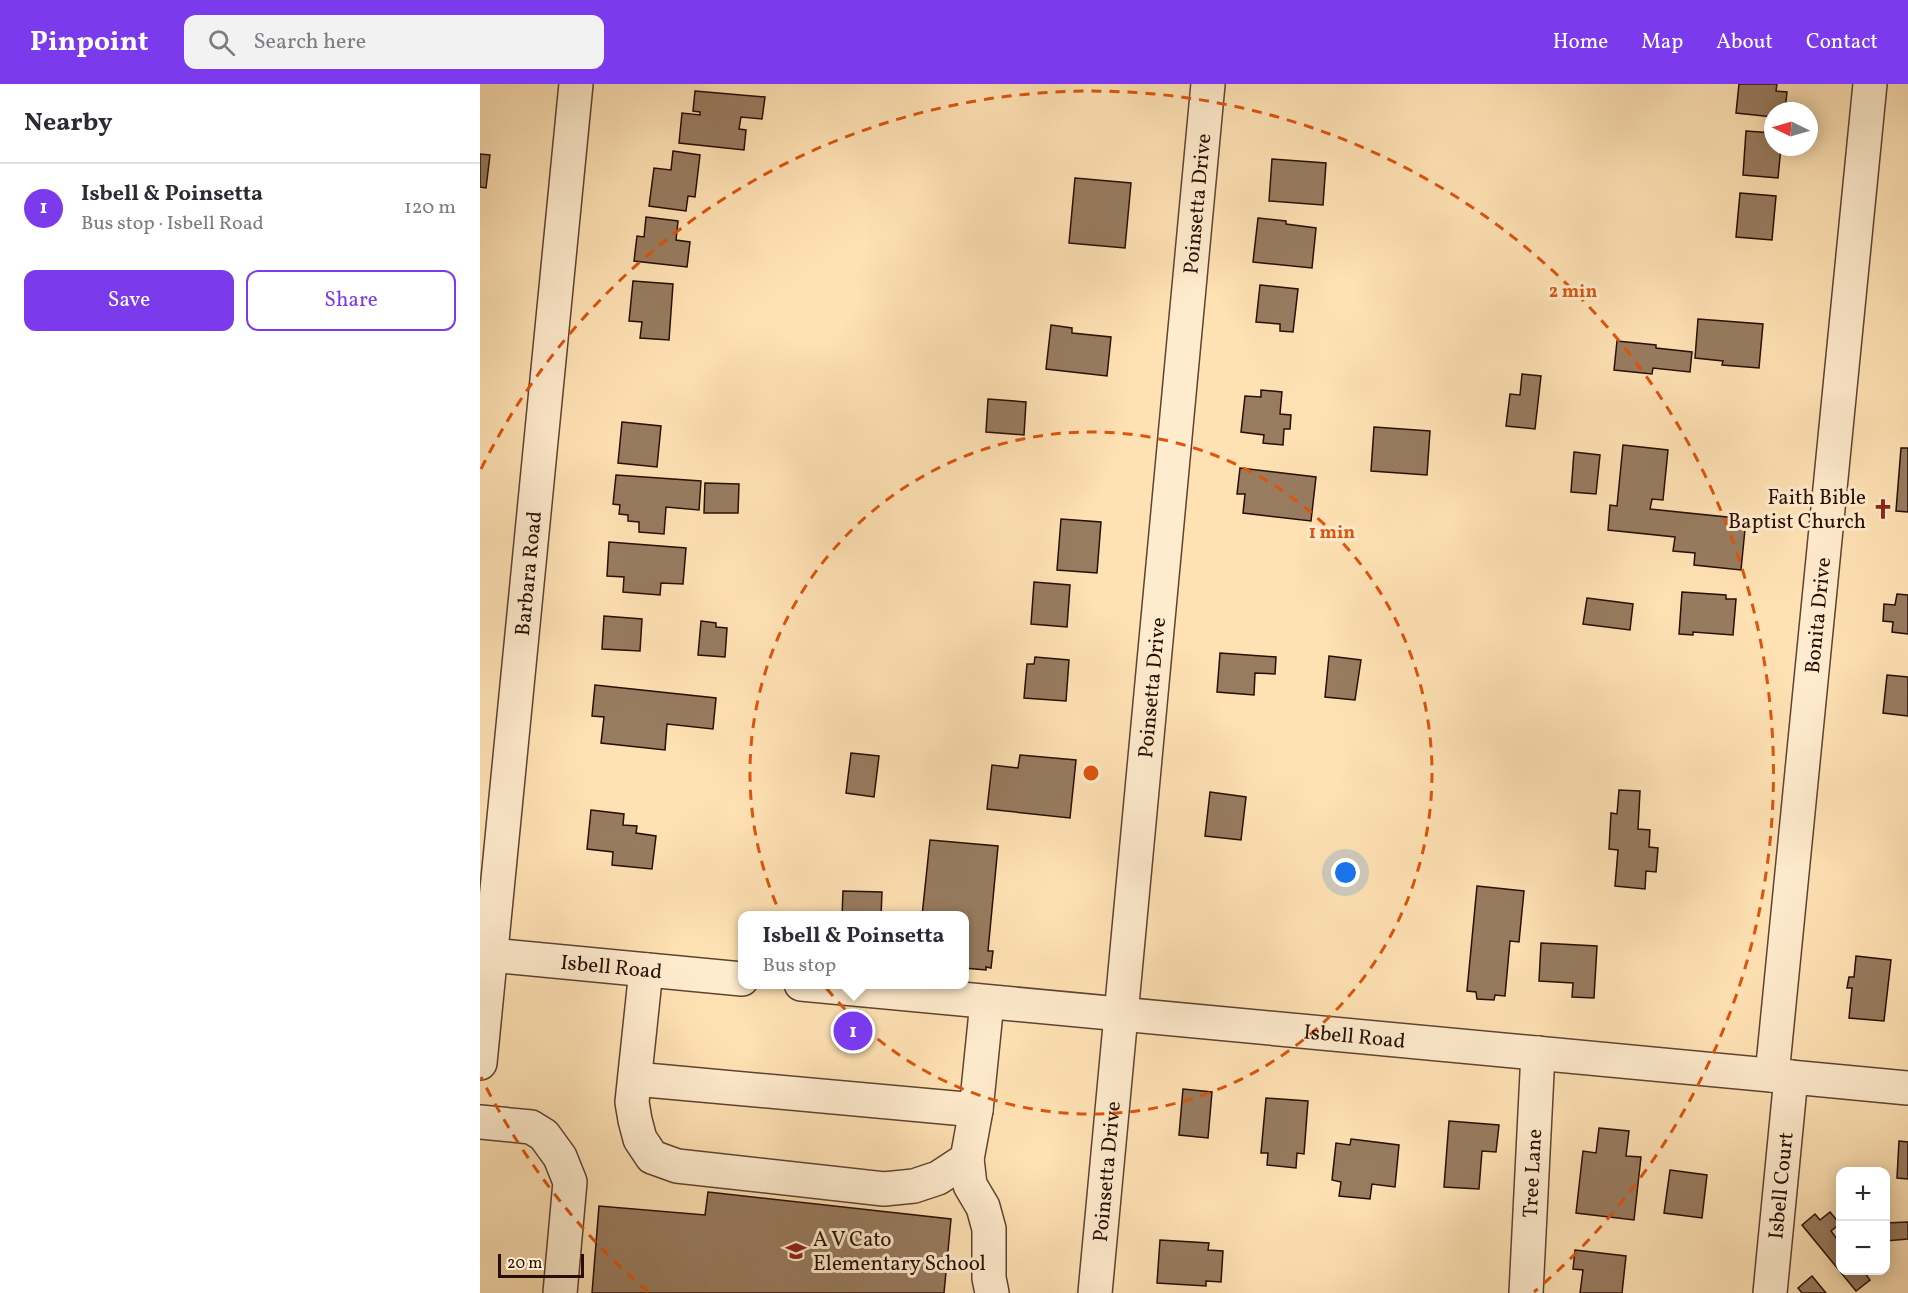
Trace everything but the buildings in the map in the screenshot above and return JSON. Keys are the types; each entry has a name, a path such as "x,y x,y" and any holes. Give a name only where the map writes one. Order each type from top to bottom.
{"street":[{"name":"Barbara Road","path":"480,1063 485,955 576,84"},
{"name":"Poinsetta Drive","path":"1095,1293 1208,84"},
{"name":"Bonita Drive","path":"1781,1076 1870,84"},
{"name":"Isbell Road","path":"485,955 738,979"},
{"path":"646,970 632,1102 640,1139 652,1157 677,1166 884,1189 914,1186 938,1178 967,1159"},
{"name":"Isbell Road","path":"853,989 1908,1088"},
{"path":"987,1002 976,1110 967,1159 970,1185 983,1207 989,1229 989,1278 992,1293"},
{"name":"Tree Lane","path":"1526,1293 1538,1053"},
{"name":"Isbell Court","path":"1770,1293 1781,1076"},
{"path":"635,1079 976,1110"},
{"path":"480,1122 531,1127 543,1135 560,1157 570,1182 560,1293"}],"place":[{"name":"Faith Bible Baptist Church","path":"1883,509"},
{"name":"Isbell & Poinsetta","path":"853,1031"},
{"name":"A V Cato Elementary School","path":"796,1251"}]}
